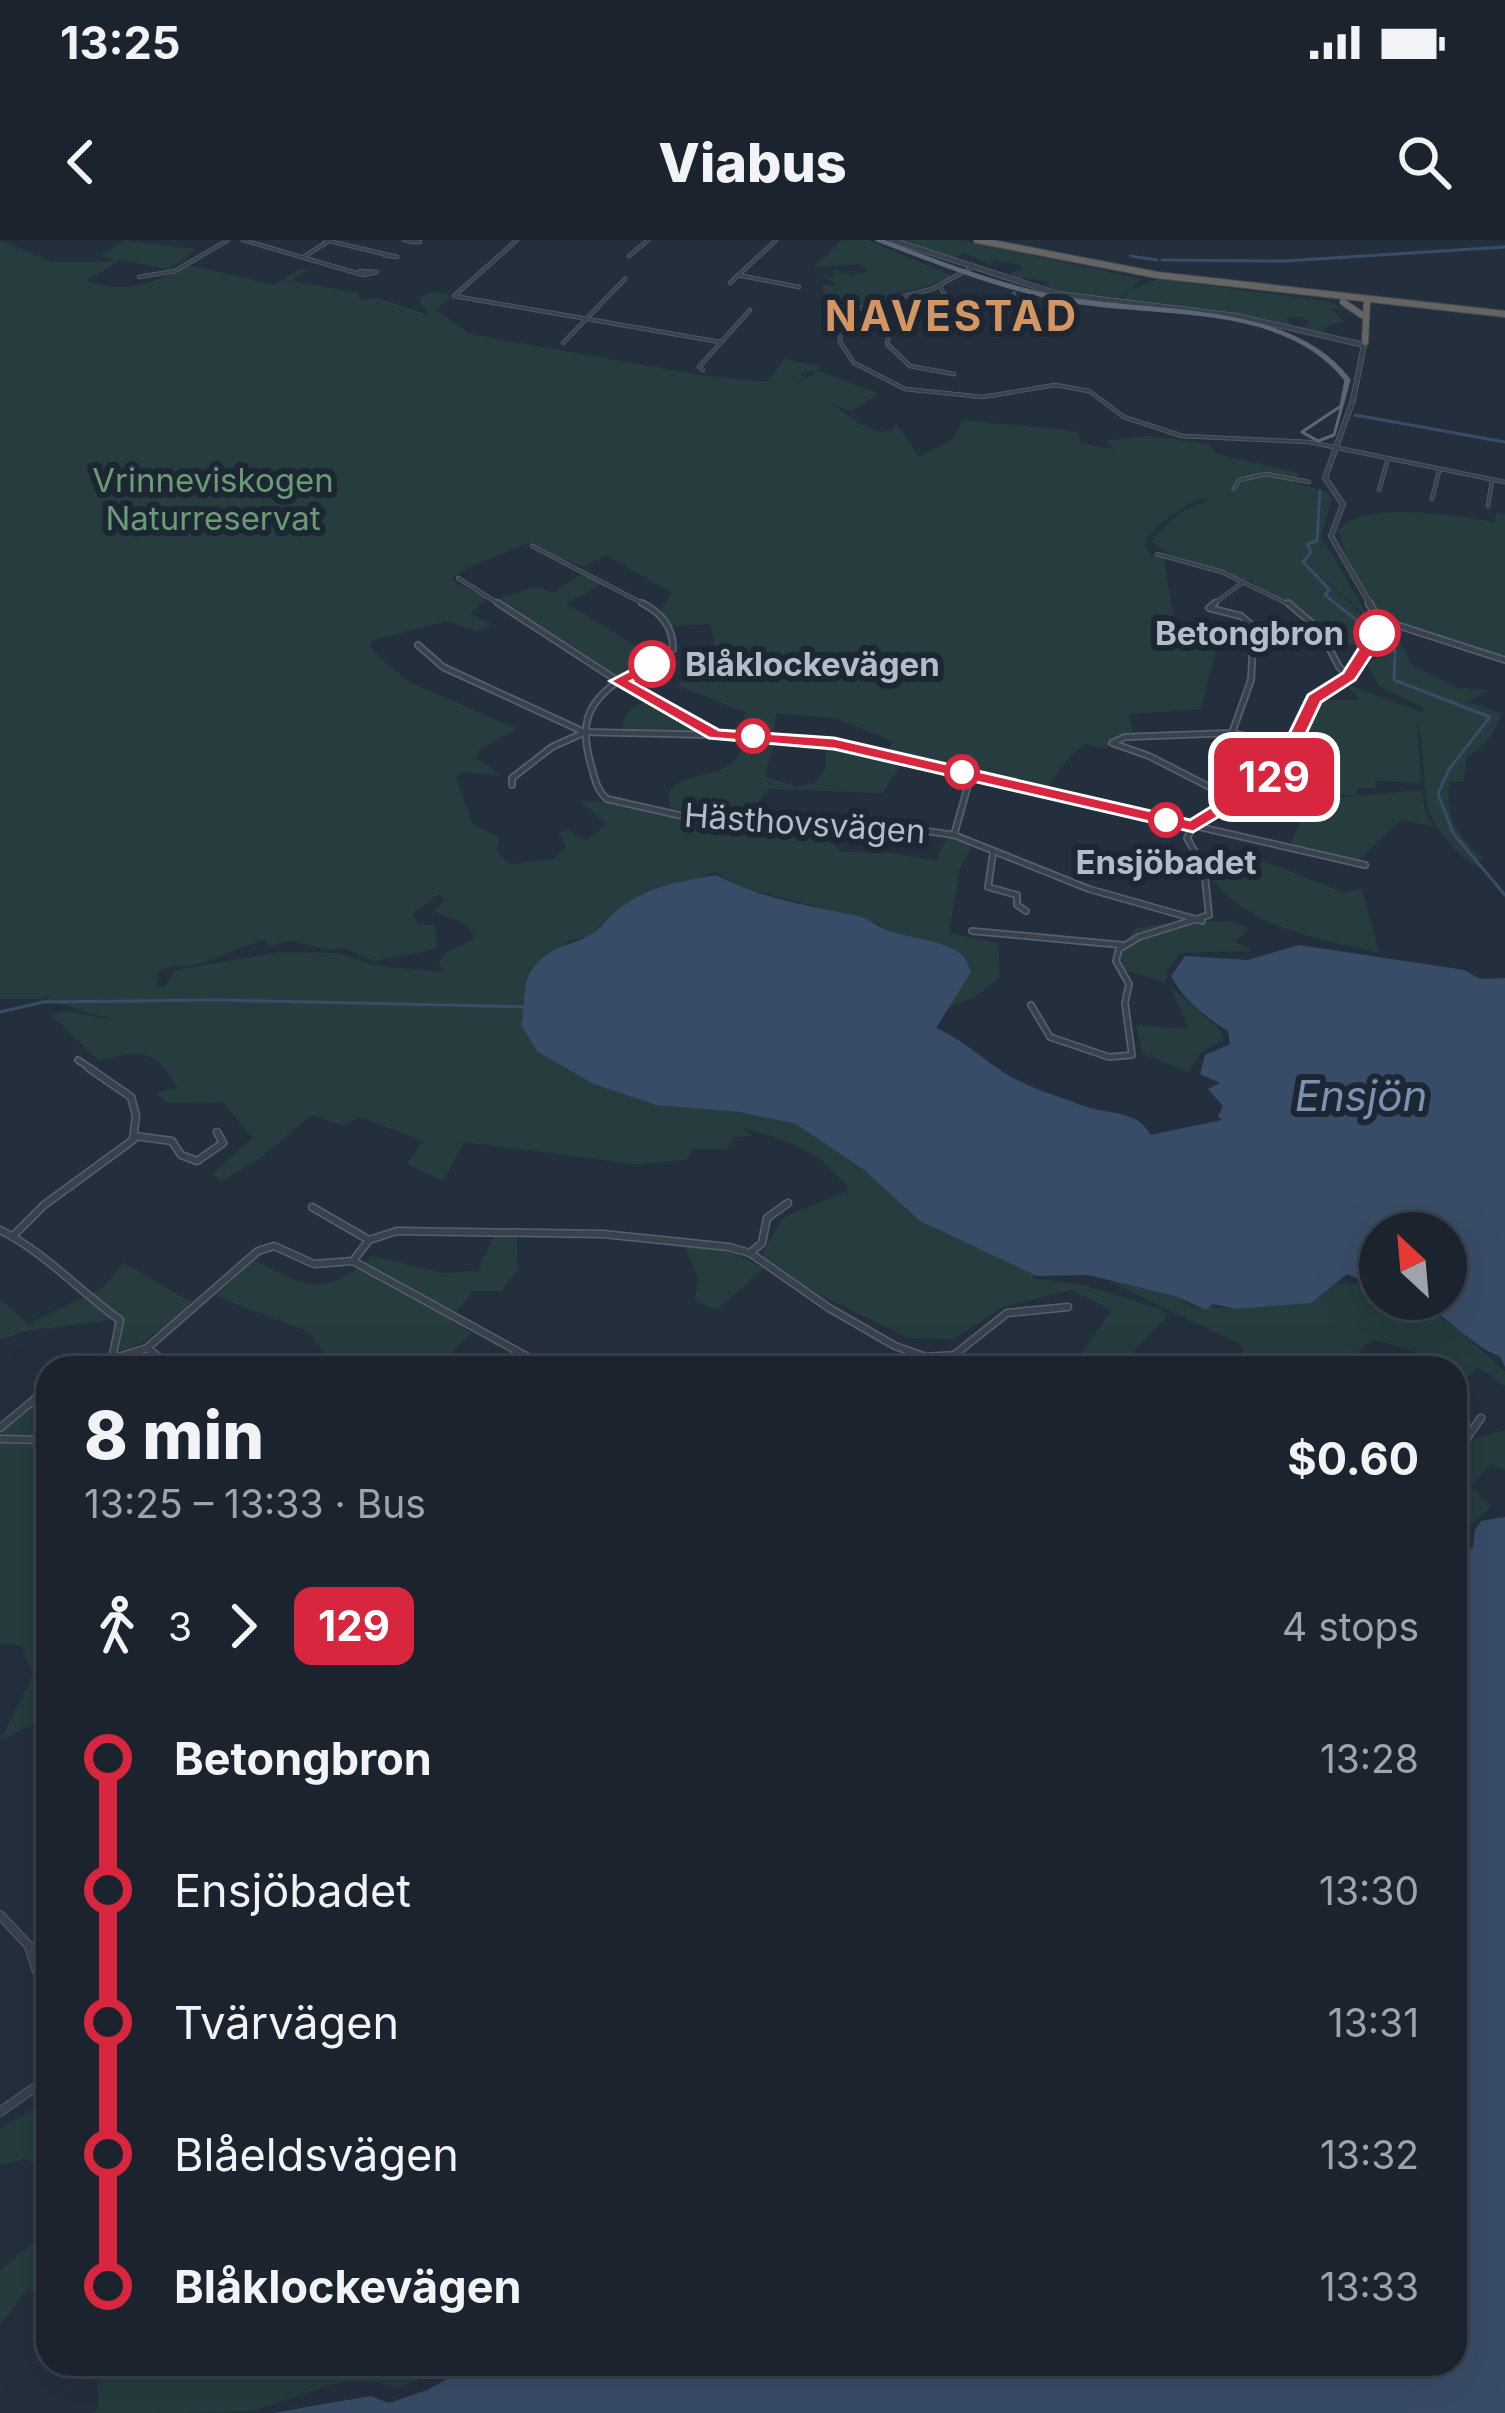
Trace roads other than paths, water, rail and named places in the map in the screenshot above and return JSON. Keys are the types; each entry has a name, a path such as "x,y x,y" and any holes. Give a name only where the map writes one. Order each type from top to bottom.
{"highway":[{"path":"977,240 1115,269 1368,303 1505,313"},
{"path":"994,240 1154,271 1505,313"},
{"path":"1305,293 1346,303 1362,315"},
{"path":"1356,295 1368,303"},
{"path":"1361,344 1362,315 1368,303 1380,297"},
{"path":"1361,344 1368,303"}],"street":[{"path":"140,278 175,271 228,240"},
{"path":"243,240 359,271"},
{"path":"305,256 328,240 384,255"},
{"path":"629,256 648,240"},
{"path":"730,283 776,240"},
{"path":"892,240 1072,296 1238,316 1361,344 1352,400 1325,478 1343,505 1331,536 1378,619 1505,660"},
{"path":"512,243 456,293 585,321 720,342"},
{"path":"971,268 940,286 876,298 851,312 839,334 849,358 890,384 948,396 998,396 1054,385 1089,391 1120,415 1182,436 1335,447 1505,482"},
{"path":"738,275 799,287"},
{"path":"563,344 625,279"},
{"path":"940,286 948,302 917,307 896,318 886,344 910,366 954,374"},
{"path":"1007,300 1014,294"},
{"path":"703,370 699,368 750,310"},
{"path":"1379,490 1388,460"},
{"path":"1432,500 1439,471"},
{"path":"1234,489 1239,480 1251,475 1283,474 1309,482"},
{"path":"1488,506 1492,480"},
{"path":"532,547 660,614 673,637 673,649 618,681 587,706 584,732"},
{"path":"1157,554 1243,582 1308,618 1331,646 1338,669 1349,676"},
{"path":"458,578 618,681 715,735"},
{"path":"1232,733 1251,678 1254,627 1241,616 1209,608 1243,582"},
{"path":"972,931 1122,945 1210,915 1202,862 1187,838 1193,827 1280,772 1314,699 1349,676 1371,649 1378,619"},
{"path":"418,645 443,667 584,732 814,740 1365,865"},
{"path":"512,785 512,778 525,766 584,732"},
{"name":"Hästhovsvägen","path":"584,732 598,790 625,805 696,819 899,827 954,835 1089,889 1202,920"},
{"path":"1237,800 1149,756 1112,745 1125,737 1232,733 1291,746"},
{"path":"954,835 971,775"},
{"path":"994,851 988,887 1017,895 1017,905 1026,911"},
{"path":"1031,1005 1038,1024 1050,1037 1109,1057 1132,1055 1125,1003 1129,984 1116,961 1122,945"},
{"path":"14,1234 134,1136 131,1097 78,1060"},
{"path":"134,1136 172,1141 181,1155 197,1160 224,1143 217,1132"},
{"path":"750,1253 762,1243 767,1218 788,1203"},
{"path":"312,1207 369,1240"},
{"path":"0,1230 14,1234 120,1320 113,1356"},
{"path":"353,1261 369,1240 397,1231 603,1234 750,1253 829,1308 885,1341 923,1356"},
{"path":"122,1356 147,1348 263,1248 274,1246 327,1266 353,1261 526,1356"},
{"path":"940,1356 954,1355 1006,1313 1067,1307"},
{"path":"147,1348 157,1356"},
{"path":"0,1428 36,1398"},
{"path":"1467,1437 1481,1418"},
{"path":"0,1439 36,1440"},
{"path":"0,1915 25,1935 36,1956"},
{"path":"0,2112 36,2086"}],"water":[{"name":"Ensjön","path":"716,875 768,896 858,916 888,931 958,952 971,972 936,1028 1022,1082 1087,1107 1131,1117 1150,1135 1222,1120 1218,1116 1223,1106 1208,1089 1220,1083 1200,1074 1205,1055 1230,1044 1228,1031 1196,1007 1171,976 1185,956 1248,960 1299,945 1464,970 1480,979 1505,978 1505,1367 1500,1356 1446,1320 1467,1320 1467,1212 1359,1212 1359,1279 1347,1274 1311,1303 1236,1309 1213,1304 1206,1310 1178,1297 1088,1275 1037,1276 920,1221 864,1170 796,1124 740,1112 657,1105 594,1084 538,1052 521,1025 531,971 554,950 593,933 642,894"},
{"path":"1505,1517 1505,2413 273,2413 370,2396 389,2403 452,2376 1467,2376 1467,1549 1473,1548 1481,1521"}],"waterway":[{"path":"1162,260 1285,261 1505,247"},
{"path":"1131,256 1157,260"},
{"path":"1355,415 1505,442"},
{"path":"1320,491 1317,541 1307,544 1311,552 1303,562 1329,589 1325,595 1395,651 1394,680 1490,717 1449,769 1438,794 1453,833 1505,895"},
{"path":"0,1012 43,1002 217,1000 527,1007"}],"tram line":[{"path":"877,240 985,280 1052,298 1210,316 1286,335 1319,354 1346,380 1341,406 1302,432 1318,441 1334,435 1349,380 1323,354 1291,336 1214,315 1056,297 989,279 881,240"}],"place":[{"name":"Betongbron","path":"1377,633"},
{"name":"Blåklockevägen","path":"652,664"},
{"name":"Ensjöbadet","path":"1166,820"}],"district":[{"name":"NAVESTAD","path":"952,316"}],"park label":[{"name":"Vrinneviskogen Naturreservat","path":"213,499"}]}
